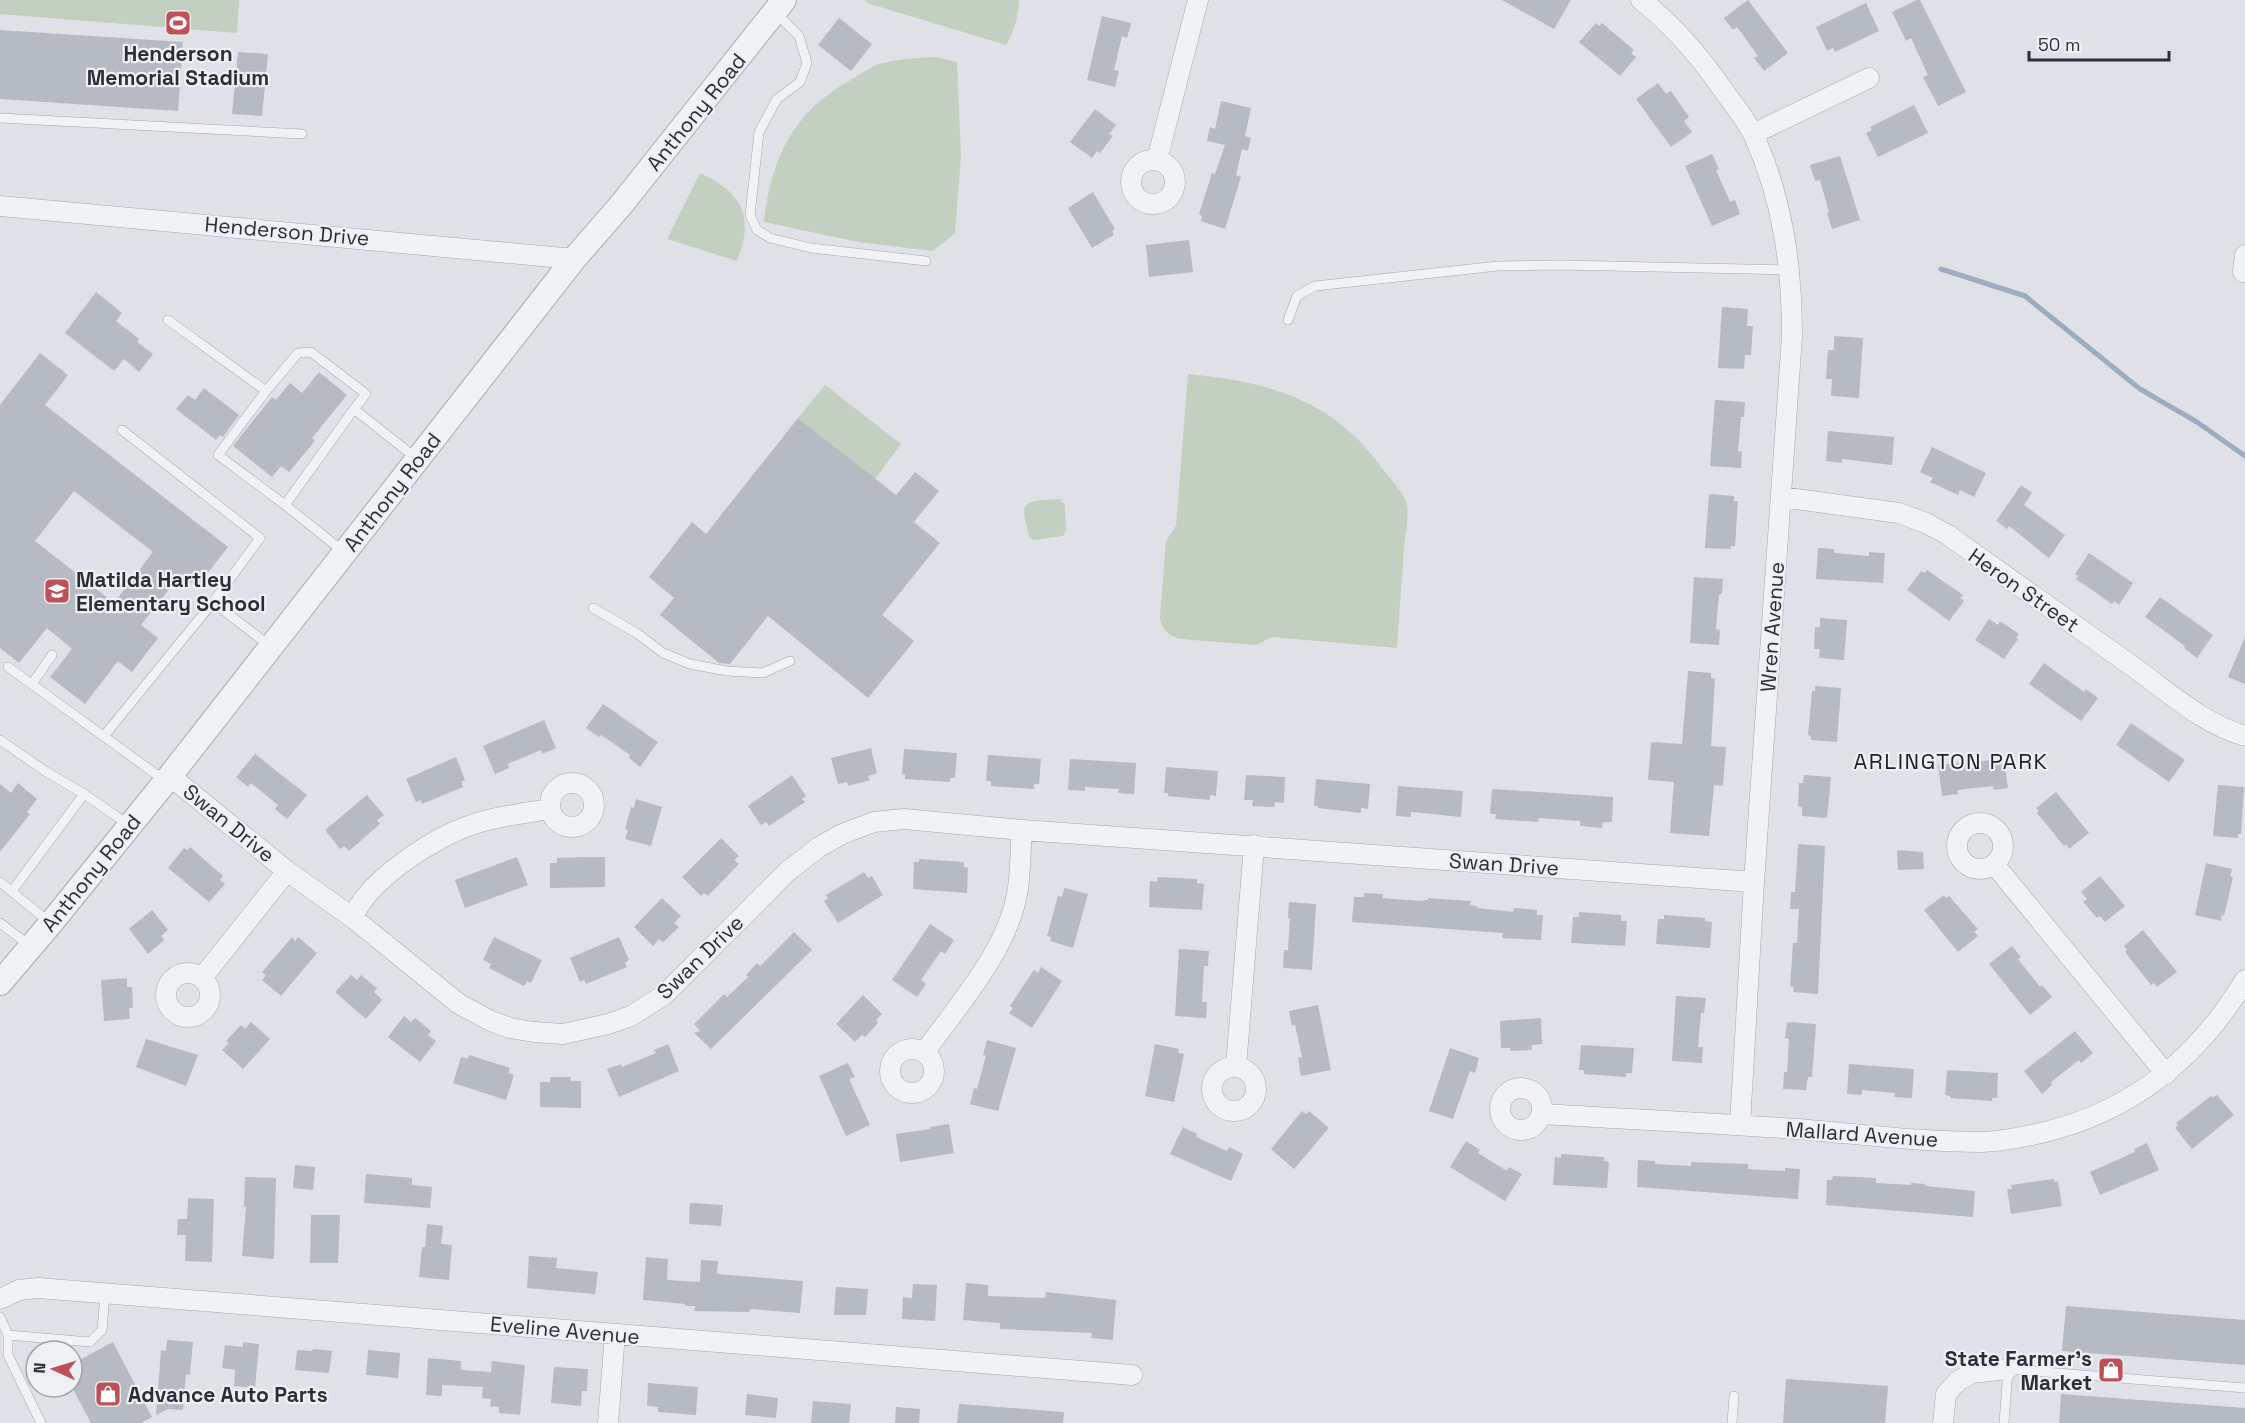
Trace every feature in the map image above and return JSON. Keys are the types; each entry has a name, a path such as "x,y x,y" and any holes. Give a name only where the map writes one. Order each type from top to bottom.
{"street":[{"path":"1157,160 1198,0"},
{"name":"Wren Avenue","path":"1641,0 1662,16 1700,56 1753,134 1771,181 1780,213 1792,291 1792,336 1754,882 1740,1125"},
{"name":"Anthony Road","path":"0,983 51,924 168,779 574,259 621,205 780,6"},
{"path":"1753,134 1869,78"},
{"name":"Henderson Drive","path":"0,206 574,259"},
{"name":"Heron Street","path":"1781,497 1899,513 1926,523 1948,535 2133,666 2189,709 2225,730 2245,736"},
{"name":"Swan Drive","path":"168,779 287,871 353,918 459,1004 510,1028 563,1034 631,1017 663,995 788,871 819,846 874,822 904,819 1022,830 1754,882"},
{"path":"353,918 357,906 399,864 452,832 497,818 550,809"},
{"path":"924,1053 998,948 1017,894 1022,830"},
{"path":"1236,1067 1254,845"},
{"path":"1994,864 2166,1074"},
{"name":"Swan Drive","path":"202,978 287,871"},
{"name":"Mallard Avenue","path":"1543,1114 1740,1125 1939,1140 1983,1142 2016,1138 2073,1125 2117,1107 2166,1074 2198,1045 2228,1009 2245,980"},
{"name":"Eveline Avenue","path":"0,1299 19,1290 38,1288 1132,1375"},
{"path":"608,1423 615,1334"},
{"path":"1943,1423 1946,1394 1958,1381 1972,1373 2008,1369"}],"lane":[{"path":"780,6 799,36 807,63 800,82 777,99 759,132 750,215 757,230 770,238 811,248 926,261"},
{"path":"0,118 302,135"},
{"path":"1288,320 1297,296 1315,286 1352,284 1498,266 1564,265 1789,270"},
{"path":"168,320 266,392"},
{"path":"285,505 366,394 311,352 298,353 218,455 345,552"},
{"path":"354,409 418,459"},
{"path":"104,736 213,602 260,538 122,430"},
{"path":"213,602 271,647"},
{"path":"593,608 638,634 663,653 690,664 727,671 763,673 790,661"},
{"path":"32,684 52,655"},
{"path":"8,667 168,779"},
{"path":"0,740 130,825"},
{"path":"12,891 84,794"},
{"path":"0,882 51,924"},
{"path":"0,923 31,946"},
{"path":"8,1335 90,1341 102,1330 105,1294"},
{"path":"0,1317 8,1335 8,1355 40,1423"},
{"path":"2004,1423 2008,1369 2245,1388"},
{"path":"1732,1423 1734,1396"}],"green space":[{"name":"Henderson Memorial Stadium","path":"0,0 239,0 237,33 0,14"},
{"path":"865,0 1019,0 1016,24 1006,45 867,3"},
{"path":"936,57 957,62 961,157 955,233 933,251 858,242 764,222 767,199 780,157 789,138 815,106 832,92 876,65 913,58"},
{"path":"700,173 726,189 741,207 745,231 737,261 667,239"},
{"path":"1188,374 1247,383 1274,390 1323,411 1345,427 1366,447 1398,488 1406,502 1408,516 1397,648 1272,637 1256,645 1181,639 1164,630 1160,618 1166,541 1176,526"},
{"path":"825,385 901,444 875,479 798,418"},
{"path":"1059,499 1065,505 1066,530 1063,536 1034,540 1030,538 1024,510 1026,505 1030,502"}],"building":[{"path":"1502,0 1571,0 1554,29"},
{"path":"1748,0 1788,53 1764,71 1754,58 1758,56 1737,27 1733,30 1724,18"},
{"path":"1920,0 1966,92 1938,106 1923,77 1928,75 1911,38 1906,41 1892,12"},
{"path":"1866,3 1879,31 1835,52 1833,48 1827,51 1816,27"},
{"path":"1102,16 1131,23 1127,38 1122,36 1114,70 1119,71 1115,87 1087,80"},
{"path":"839,18 872,44 851,71 818,45"},
{"path":"1596,23 1599,26 1602,23 1634,50 1631,53 1636,57 1620,76 1579,42"},
{"path":"0,30 183,42 178,111 0,99"},
{"path":"238,52 268,54 262,116 232,114"},
{"path":"1658,83 1666,94 1671,91 1689,117 1684,121 1692,132 1671,147 1636,99"},
{"path":"1221,101 1251,108 1245,136 1251,138 1248,151 1242,149 1236,175 1241,177 1225,229 1201,221 1202,216 1199,214 1212,173 1215,174 1225,145 1207,141 1210,127 1215,129"},
{"path":"1914,105 1928,133 1878,157 1866,133 1872,130 1870,127"},
{"path":"1095,109 1116,125 1109,134 1113,136 1100,153 1097,151 1092,158 1070,142"},
{"path":"1712,154 1719,169 1716,170 1730,202 1735,200 1740,214 1712,226 1685,166"},
{"path":"1840,156 1860,220 1832,229 1820,180 1815,181 1810,165"},
{"path":"1093,192 1115,229 1112,231 1114,235 1092,248 1068,208"},
{"path":"1189,240 1193,272 1149,277 1146,245"},
{"path":"96,292 122,313 116,321 139,339 137,342 153,354 139,372 124,359 114,371 65,333"},
{"path":"1722,307 1748,309 1747,326 1753,326 1751,355 1745,355 1744,369 1718,368"},
{"path":"1834,336 1863,338 1859,398 1831,396 1832,379 1826,379 1828,350 1834,350"},
{"path":"40,353 68,375 45,405 228,547 197,587 181,574 141,625 158,638 132,672 118,661 85,704 50,677 72,649 47,628 19,663 0,648 0,405","holes":["74,491 153,552 114,603 35,541"]},
{"path":"319,372 347,395 312,438 315,441 289,472 281,466 272,477 233,446 272,397 276,400 290,383 302,393"},
{"path":"204,388 239,415 223,437 220,435 216,440 176,409 188,395 195,400"},
{"path":"1715,400 1745,402 1744,417 1741,417 1738,451 1742,452 1741,468 1710,466"},
{"path":"798,418 896,495 915,472 939,491 914,522 940,543 882,615 914,641 868,698 768,616 730,664 719,663 660,615 674,598 649,577 692,522 706,534"},
{"path":"1828,431 1894,437 1892,465 1842,459 1842,463 1826,461"},
{"path":"1932,447 1986,473 1974,497 1960,490 1958,495 1930,482 1933,478 1920,472"},
{"path":"2021,485 2032,493 2024,505 2065,535 2049,558 2009,526 2007,529 1996,521"},
{"path":"1709,494 1734,496 1734,501 1738,501 1735,546 1731,546 1730,549 1705,548"},
{"path":"1818,548 1834,549 1834,553 1869,556 1869,552 1885,553 1883,583 1816,579"},
{"path":"2089,553 2133,583 2119,605 2114,601 2112,604 2076,579 2078,576 2075,574"},
{"path":"1927,570 1963,595 1960,598 1964,601 1949,621 1907,590 1921,571 1925,573"},
{"path":"1694,577 1723,579 1722,594 1719,594 1716,629 1720,630 1719,645 1690,643"},
{"path":"2160,597 2213,635 2197,658 2184,648 2185,646 2145,617"},
{"path":"1820,618 1847,620 1844,660 1819,658 1820,649 1814,649 1815,627 1820,627"},
{"path":"1989,619 1998,625 2000,621 2019,634 2004,659 1975,640"},
{"path":"2245,637 2245,684 2228,677"},
{"path":"2044,663 2084,692 2086,689 2098,698 2081,721 2029,684"},
{"path":"1688,671 1711,673 1711,678 1715,678 1711,746 1726,747 1723,786 1714,785 1709,836 1670,833 1674,782 1648,780 1651,742 1682,744"},
{"path":"1815,686 1841,688 1837,742 1811,740 1811,736 1808,735 1812,691 1815,691"},
{"path":"603,704 658,742 640,767 629,758 630,755 601,735 599,737 586,728"},
{"path":"544,720 556,748 542,754 541,750 508,764 509,768 495,774 483,746"},
{"path":"2131,723 2185,760 2169,782 2116,745"},
{"path":"871,748 877,773 868,776 870,780 848,786 847,782 838,784 831,758"},
{"path":"904,749 957,753 955,778 950,778 950,782 905,779 905,775 902,774"},
{"path":"255,754 307,795 287,819 275,809 278,805 251,783 248,787 236,777"},
{"path":"988,755 1041,759 1039,784 1034,784 1034,789 991,786 991,781 986,781"},
{"path":"456,757 465,780 461,782 463,787 422,804 421,800 416,802 406,779"},
{"path":"1070,759 1136,763 1134,794 1118,793 1119,789 1085,787 1085,791 1068,790"},
{"path":"2004,759 2008,788 1994,790 1993,786 1957,790 1958,794 1942,796 1938,765"},
{"path":"1166,767 1218,771 1216,796 1210,795 1210,800 1168,796 1168,793 1164,793"},
{"path":"792,775 806,796 802,799 805,802 769,826 766,822 761,825 748,806"},
{"path":"1246,775 1285,777 1284,803 1275,802 1274,807 1252,806 1253,800 1244,800"},
{"path":"1804,775 1831,777 1827,818 1802,816 1802,807 1798,806 1799,783 1803,783"},
{"path":"1316,779 1370,784 1368,809 1361,808 1361,813 1314,806"},
{"path":"18,783 37,799 27,812 30,814 0,852 0,784 11,793"},
{"path":"2218,785 2244,787 2241,834 2238,834 2238,838 2213,836"},
{"path":"1398,786 1463,791 1461,817 1411,812 1411,817 1396,816"},
{"path":"1492,789 1613,797 1612,822 1603,822 1602,828 1580,826 1580,821 1539,818 1538,822 1495,819 1496,814 1490,814"},
{"path":"2056,792 2089,833 2069,849 2037,813 2039,811 2036,808"},
{"path":"367,795 384,815 377,820 380,824 349,851 344,846 340,849 325,830"},
{"path":"636,799 662,807 651,846 625,839 628,830 625,829 631,807 634,808"},
{"path":"721,838 739,856 734,860 739,864 708,896 704,893 701,896 682,877"},
{"path":"1798,844 1825,846 1818,994 1793,992 1794,987 1790,986 1793,943 1797,943 1799,909 1790,909 1791,892 1795,892"},
{"path":"190,847 223,876 220,880 225,884 209,902 168,868 184,848 188,850"},
{"path":"1897,850 1923,852 1924,869 1898,870"},
{"path":"517,857 528,885 465,908 455,880"},
{"path":"605,857 605,887 550,888 550,863 557,863 557,858"},
{"path":"919,859 964,862 964,867 968,868 967,893 913,889 914,862 919,862"},
{"path":"2206,863 2232,869 2230,876 2233,877 2221,921 2195,915"},
{"path":"864,872 868,878 872,876 883,895 838,923 824,901 828,898 826,895"},
{"path":"2100,876 2125,906 2105,922 2100,916 2097,918 2083,902 2087,899 2081,892"},
{"path":"1157,877 1197,879 1197,883 1204,884 1202,910 1149,907 1150,881 1157,882"},
{"path":"1064,888 1088,894 1073,948 1050,941 1051,937 1047,936 1058,896 1062,897"},
{"path":"1364,893 1383,894 1382,898 1421,901 1428,900 1428,898 1471,901 1470,905 1477,906 1477,908 1513,912 1514,908 1537,910 1537,915 1543,915 1541,940 1502,938 1503,933 1352,922 1354,897 1364,897"},
{"path":"1944,895 1946,898 1949,896 1978,929 1974,932 1978,936 1958,952 1924,910"},
{"path":"662,898 681,916 674,923 679,927 663,942 659,939 653,946 634,927"},
{"path":"1289,902 1316,904 1312,970 1283,968 1284,950 1288,950"},
{"path":"152,910 168,930 161,936 164,940 148,954 129,929"},
{"path":"1579,912 1621,915 1621,921 1627,921 1625,946 1571,943 1573,917 1579,917"},
{"path":"1664,915 1705,918 1705,921 1712,922 1710,948 1656,944 1658,919 1664,919"},
{"path":"930,924 954,940 945,954 941,951 921,980 926,984 917,997 892,980"},
{"path":"2143,930 2177,972 2157,987 2154,983 2151,985 2125,952 2127,950 2124,946"},
{"path":"794,932 812,950 711,1049 694,1033 700,1031 694,1024 724,994 727,997 748,977 746,975 757,963 760,966"},
{"path":"292,937 295,941 298,937 317,953 281,996 262,980 266,975 262,972"},
{"path":"494,937 542,960 531,983 527,981 524,986 489,968 491,964 483,960"},
{"path":"619,937 629,960 625,963 627,967 586,984 584,980 580,982 570,958"},
{"path":"2012,946 2021,957 2018,959 2040,987 2042,985 2052,997 2030,1015 1989,964"},
{"path":"1179,949 1209,951 1208,966 1204,966 1202,1002 1207,1002 1206,1018 1175,1016"},
{"path":"1041,967 1062,981 1032,1028 1009,1013 1013,1008 1010,1006 1034,970 1038,973"},
{"path":"351,975 357,980 361,975 377,988 374,992 382,1000 366,1019 335,992"},
{"path":"127,978 127,987 132,987 133,1008 129,1008 130,1019 104,1021 101,980"},
{"path":"863,995 882,1014 876,1020 878,1023 865,1037 862,1035 855,1042 836,1024"},
{"path":"1676,996 1706,998 1704,1013 1701,1013 1698,1047 1703,1047 1702,1063 1672,1061"},
{"path":"1318,1005 1331,1070 1301,1076 1298,1058 1302,1057 1295,1025 1292,1026 1289,1011"},
{"path":"404,1016 411,1022 415,1018 431,1031 428,1035 436,1041 420,1062 388,1037"},
{"path":"1541,1018 1542,1044 1532,1045 1532,1050 1510,1051 1510,1048 1501,1048 1500,1021"},
{"path":"251,1022 270,1039 243,1069 222,1050 229,1043 226,1041 241,1025 245,1029"},
{"path":"1787,1022 1816,1024 1812,1077 1808,1077 1806,1090 1783,1089 1784,1072 1787,1072 1789,1039 1785,1038"},
{"path":"2075,1031 2093,1053 2081,1063 2079,1060 2051,1082 2052,1085 2042,1094 2024,1071"},
{"path":"146,1039 198,1055 186,1086 136,1067"},
{"path":"987,1040 1016,1048 998,1111 970,1104 974,1088 977,1089 986,1056 983,1055"},
{"path":"668,1044 679,1071 619,1097 607,1069 621,1064 622,1067 656,1053 654,1050"},
{"path":"1155,1044 1179,1049 1178,1053 1184,1054 1174,1102 1145,1096"},
{"path":"1581,1045 1634,1048 1632,1073 1626,1073 1626,1077 1584,1074 1584,1070 1579,1070"},
{"path":"1450,1048 1479,1058 1475,1073 1470,1071 1453,1119 1429,1111"},
{"path":"469,1055 510,1068 508,1073 514,1075 506,1100 453,1083 461,1057 468,1059"},
{"path":"848,1063 855,1077 849,1079 870,1125 846,1136 819,1076"},
{"path":"1849,1064 1914,1069 1912,1098 1894,1097 1895,1093 1862,1090 1862,1095 1847,1094"},
{"path":"1947,1070 1998,1073 1997,1098 1992,1098 1992,1101 1950,1098 1945,1095"},
{"path":"550,1077 571,1077 571,1081 581,1081 581,1108 540,1107 540,1082 550,1082"},
{"path":"2217,1095 2234,1115 2192,1149 2175,1128 2178,1125 2176,1123 2211,1096 2212,1098"},
{"path":"1302,1111 1306,1114 1309,1111 1329,1128 1294,1169 1271,1149"},
{"path":"949,1124 954,1153 900,1162 896,1134"},
{"path":"1183,1127 1197,1134 1196,1137 1227,1151 1229,1147 1243,1154 1231,1181 1170,1154"},
{"path":"1466,1141 1480,1150 1478,1153 1507,1171 1509,1167 1522,1174 1505,1201 1450,1167"},
{"path":"2147,1143 2159,1170 2100,1195 2090,1172 2135,1152 2134,1149"},
{"path":"1561,1154 1604,1157 1604,1161 1609,1162 1607,1188 1553,1185 1555,1157 1561,1158"},
{"path":"1638,1160 1655,1161 1655,1164 1691,1166 1691,1162 1748,1164 1748,1169 1785,1171 1785,1168 1800,1169 1798,1199 1637,1187"},
{"path":"295,1165 315,1167 313,1190 293,1188"},
{"path":"366,1174 412,1178 412,1185 432,1187 430,1208 364,1203"},
{"path":"1833,1176 1876,1178 1876,1183 1925,1184 1925,1186 1975,1191 1973,1217 1826,1205 1827,1180 1832,1180"},
{"path":"245,1177 276,1178 274,1259 242,1256 246,1207 244,1207"},
{"path":"2054,1179 2054,1182 2058,1181 2062,1206 2011,1214 2007,1189 2012,1189 2011,1185"},
{"path":"188,1198 214,1199 212,1262 185,1261 186,1235 177,1235 178,1219 187,1219"},
{"path":"690,1203 723,1205 721,1226 689,1224"},
{"path":"311,1215 340,1215 338,1263 310,1263"},
{"path":"427,1224 443,1226 441,1244 452,1245 449,1280 419,1277"},
{"path":"529,1256 557,1258 556,1268 598,1272 595,1294 527,1288"},
{"path":"646,1257 668,1259 667,1280 700,1282 701,1260 718,1261 717,1274 803,1281 800,1313 750,1309 749,1312 694,1311 695,1306 643,1300"},
{"path":"966,1283 988,1285 988,1296 1045,1298 1046,1292 1116,1300 1113,1340 1091,1338 1092,1333 1000,1329 1000,1323 963,1320"},
{"path":"913,1284 937,1285 935,1321 902,1319 903,1297 912,1298"},
{"path":"836,1287 868,1289 866,1315 834,1315"},
{"path":"2066,1306 2245,1320 2245,1365 2062,1351"},
{"path":"167,1340 193,1342 190,1375 186,1374 183,1410 168,1409 156,1415 161,1350 166,1351"},
{"path":"113,1342 152,1417 141,1423 91,1423 78,1399 84,1399 84,1358"},
{"path":"243,1342 259,1344 255,1388 234,1386 235,1370 222,1368 225,1345 243,1347"},
{"path":"313,1349 332,1351 329,1373 295,1370 297,1350 312,1351"},
{"path":"368,1350 400,1353 398,1378 366,1375"},
{"path":"428,1358 461,1361 461,1370 491,1372 492,1361 525,1365 520,1415 499,1413 499,1407 490,1406 491,1399 482,1398 483,1387 442,1385 442,1396 426,1395"},
{"path":"554,1367 588,1369 587,1391 582,1391 581,1406 551,1403"},
{"path":"1786,1379 1888,1386 1885,1423 1783,1423"},
{"path":"648,1383 698,1387 696,1415 658,1412 658,1407 647,1406"},
{"path":"747,1394 778,1398 776,1418 745,1415"},
{"path":"2061,1394 2245,1408 2245,1423 2059,1423"},
{"path":"813,1401 851,1404 849,1423 811,1423"},
{"path":"959,1404 1064,1412 1063,1423 957,1423"},
{"path":"896,1407 920,1409 919,1423 895,1423"}],"waterway":[{"path":"1941,269 2025,296 2140,389 2197,422 2245,456"}],"place":[{"name":"Henderson Memorial Stadium","path":"178,23"},
{"name":"Matilda Hartley Elementary School","path":"57,591"},
{"name":"State Farmer's Market","path":"2111,1370"},
{"name":"Advance Auto Parts","path":"108,1394"}],"district":[{"name":"ARLINGTON PARK","path":"1951,761"}]}
